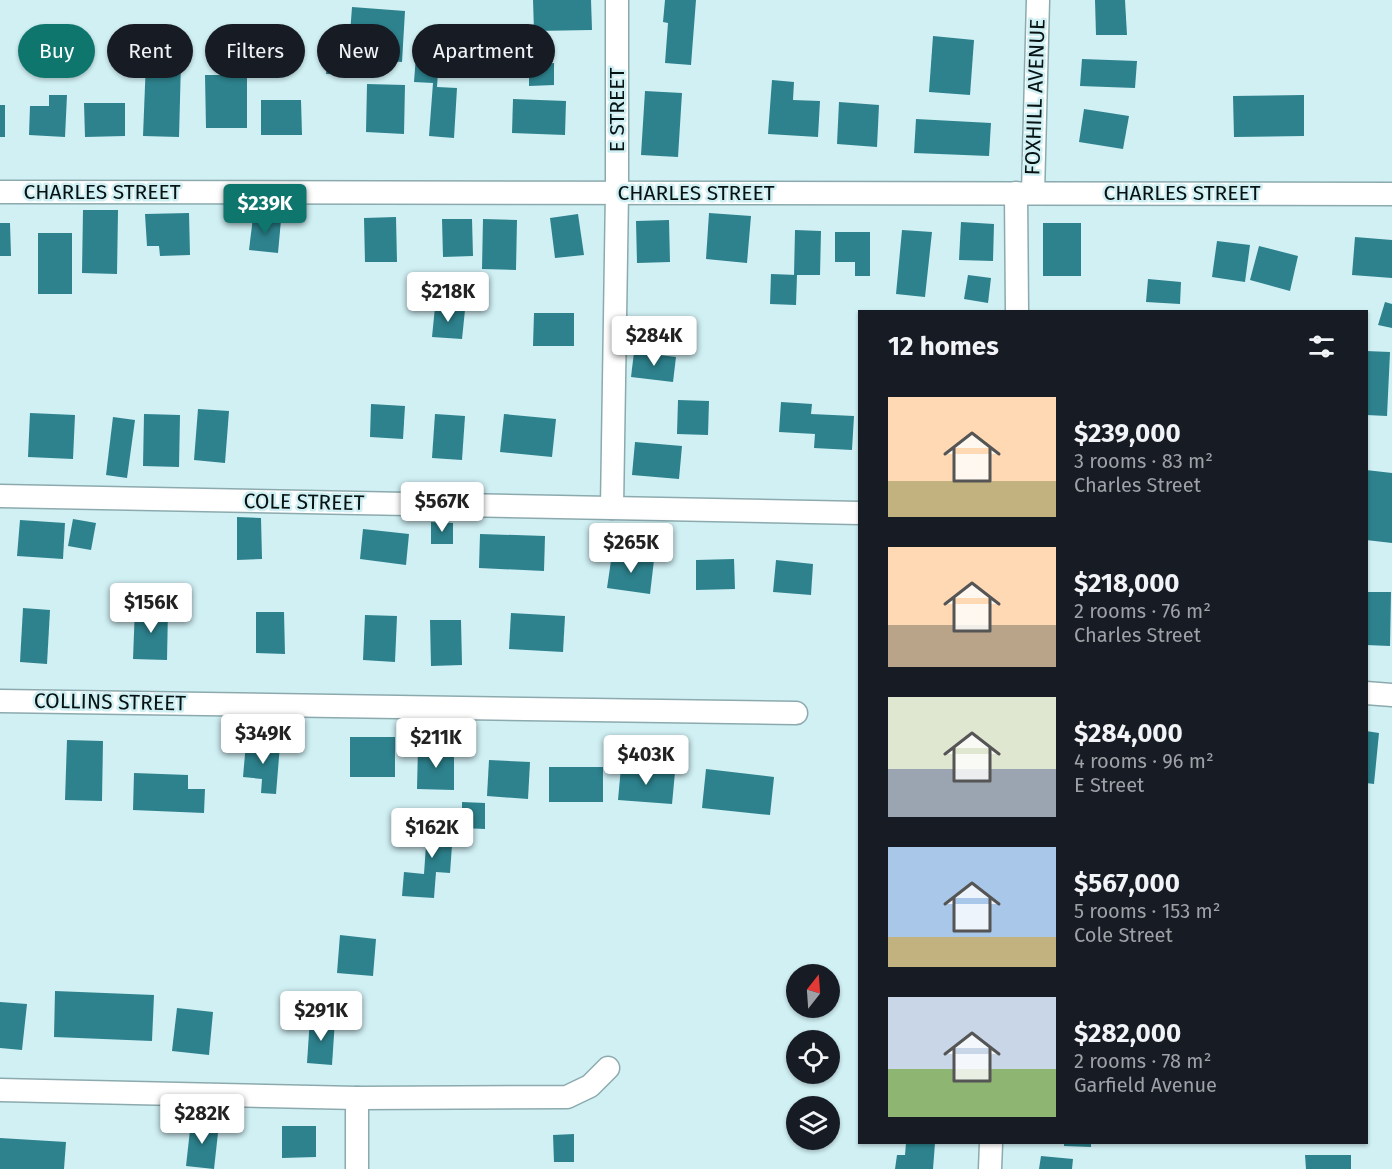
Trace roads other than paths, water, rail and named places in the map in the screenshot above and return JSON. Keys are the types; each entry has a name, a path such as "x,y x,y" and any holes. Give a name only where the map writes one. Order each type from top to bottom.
{"street":[{"name":"E STREET","path":"612,508 618,0"},
{"name":"FOXHILL AVENUE","path":"1017,310 1038,0"},
{"name":"CHARLES STREET","path":"0,192 1392,194"},
{"name":"COLE STREET","path":"0,496 858,513"},
{"path":"1368,693 1392,694"},
{"name":"COLLINS STREET","path":"0,700 796,712"},
{"path":"0,1090 357,1098 567,1097 590,1086 608,1068"},
{"path":"357,1098 357,1169"},
{"path":"990,1169 991,1144"}]}
